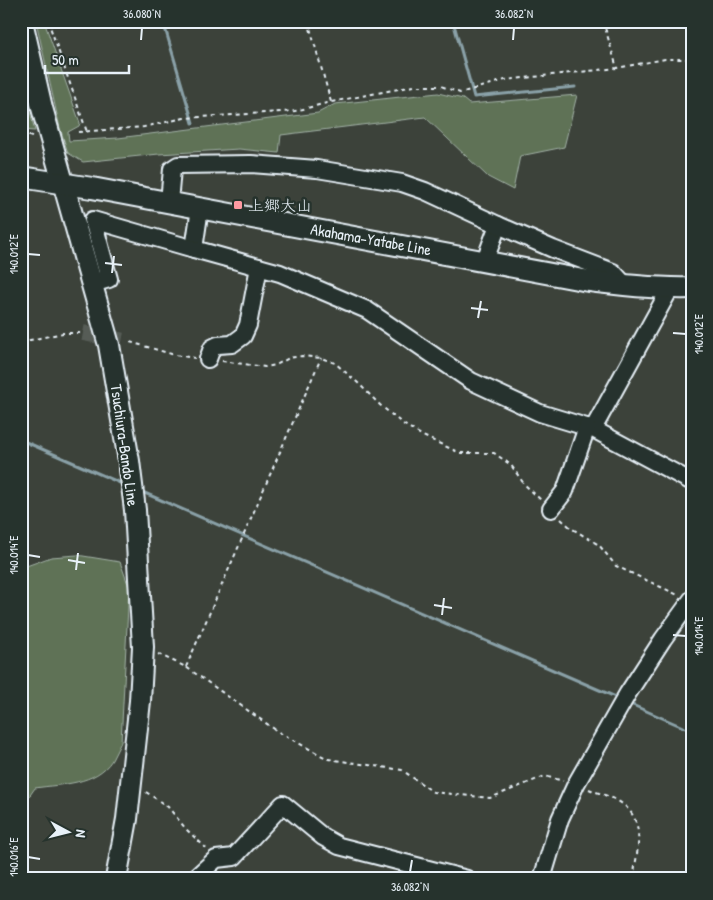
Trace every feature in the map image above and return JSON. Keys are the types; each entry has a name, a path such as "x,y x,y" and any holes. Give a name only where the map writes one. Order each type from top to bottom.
{"main road":[{"name":"Tsuchiura-Bando Line","path":"22,21 33,74 109,345 129,461 139,560 142,646 140,702 132,781 116,879"},
{"name":"Akahama-Yatabe Line","path":"21,177 169,202 485,260 583,280 670,289 692,288"}],"street":[{"path":"169,202 172,170 178,165 270,165 317,169 402,183 425,191 553,249 613,272 625,285"},
{"path":"194,249 200,208"},
{"path":"92,284 109,280 93,220 280,273 367,310 471,381 540,413 590,428 692,482"},
{"path":"485,260 498,224"},
{"path":"208,359 212,348 218,345 232,344 243,336 248,324 259,267"},
{"path":"551,509 564,491 590,428 670,289"},
{"path":"542,879 560,819 576,784 628,693 691,600"},
{"path":"194,879 216,858 234,857 283,804 323,837 340,846 467,879"}],"path":[{"path":"48,21 87,132"},
{"path":"308,21 331,102"},
{"path":"603,21 616,68"},
{"path":"78,132 144,127 184,118 295,112 331,102 414,86 441,86 460,93 506,80 616,68 666,59 692,59"},
{"path":"21,133 32,137"},
{"path":"21,342 63,333 83,333"},
{"path":"186,667 321,358 335,363 380,406 403,424 423,436 460,453 494,453 511,465 524,484 571,528 600,545 616,566 691,600"},
{"path":"142,646 186,667 280,733 328,759 402,770 433,792 490,798 545,776 576,784 616,800 626,806 635,817 639,831 633,879"},
{"path":"132,781 168,807 186,829 216,858"}],"green space":[{"path":"36,21 44,21 80,123 79,126 68,132 69,141 118,138 318,113 335,104 438,93 463,99 469,104 577,95 564,147 520,156 513,190 488,177 425,117 281,135 279,153 239,149 159,154 83,162 68,153 60,128"},
{"path":"21,78 35,131 21,130"},
{"path":"77,555 120,562 129,587 121,742 112,760 97,774 77,782 35,788 21,808 21,568 51,557"}],"waterway":[{"path":"163,21 193,123"},
{"path":"453,21 474,97 575,87"},
{"path":"21,440 125,485"},
{"path":"140,491 618,698"},
{"path":"628,703 692,731"}],"tunnel":[{"path":"83,333 130,342"}],"place":[{"name":"上郷大山","path":"238,205"}]}
